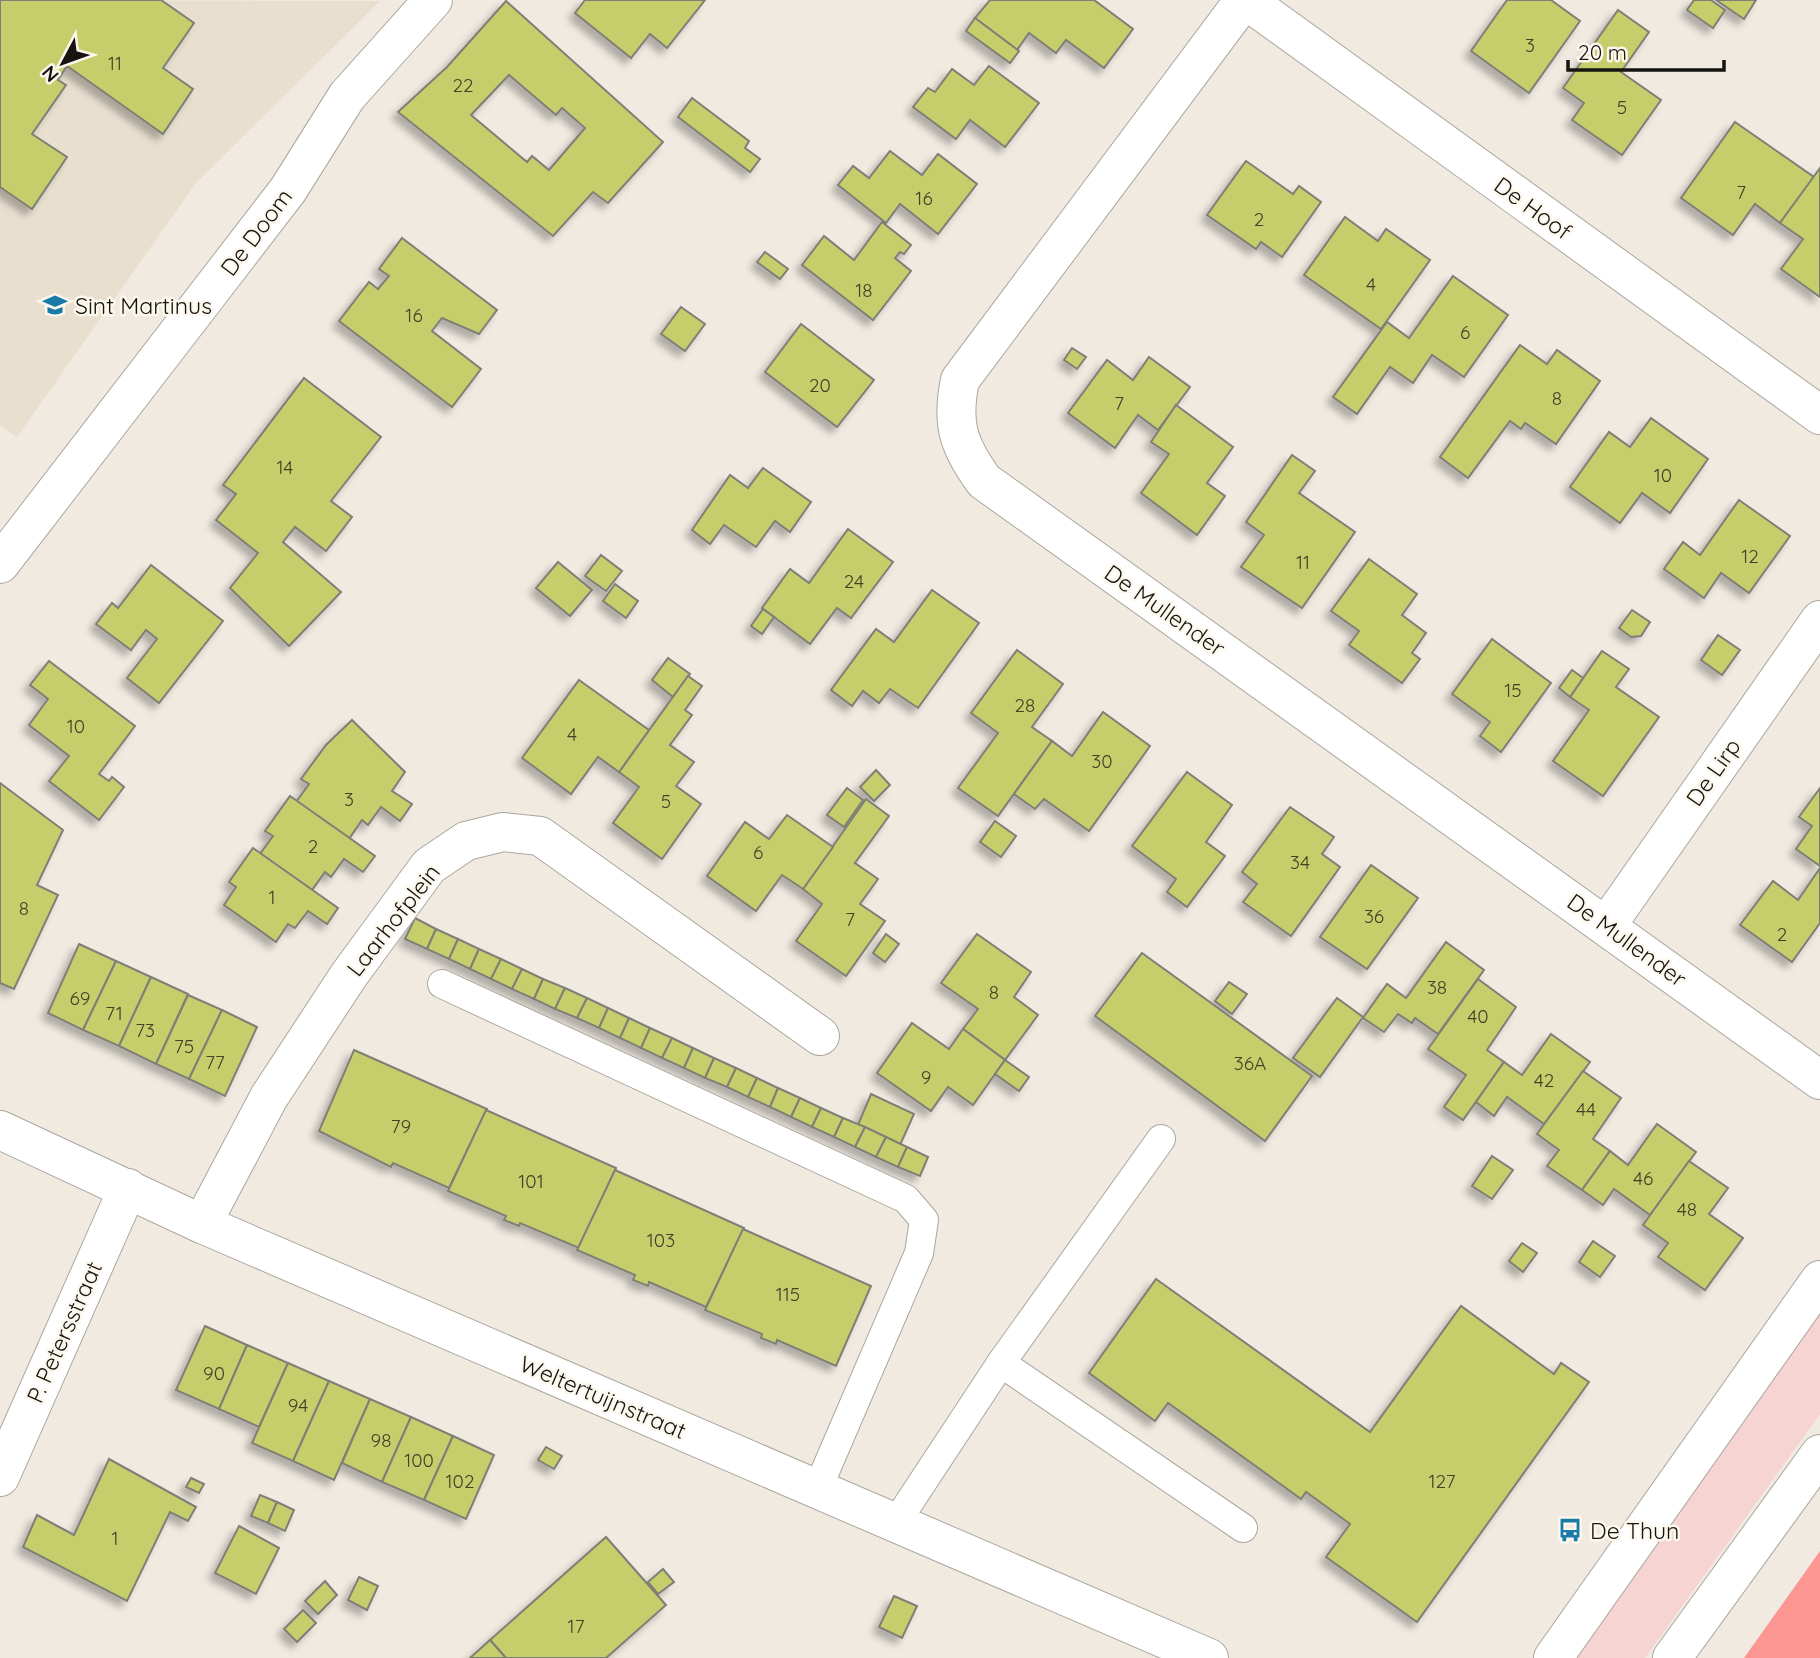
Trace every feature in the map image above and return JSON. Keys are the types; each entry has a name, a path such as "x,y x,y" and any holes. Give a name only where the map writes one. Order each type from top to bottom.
{"street":[{"name":"De Doom","path":"0,564 288,190 347,96 433,0"},
{"name":"De Hoof","path":"1245,0 1820,415"},
{"name":"De Mullender","path":"1245,0 960,380 955,404 957,433 968,458 984,481 1820,1080"},
{"name":"De Lirp","path":"1607,925 1820,620"},
{"name":"Laarhofplein","path":"202,1224 269,1097 349,975 429,866 466,841 503,832 540,836 820,1036"},
{"name":"Weltertuijnstraat","path":"0,1130 202,1224 1209,1658"},
{"name":"P. Petersstraat","path":"0,1477 128,1188"},
{"path":"1553,1658 1820,1280"},
{"path":"1672,1658 1820,1454"}],"lane":[{"path":"442,984 906,1199 924,1220 919,1254 817,1490"},
{"path":"895,1524 1001,1363 1161,1139"},
{"path":"1001,1363 1243,1528"}],"shaded area":[{"name":"Sint Martinus","path":"0,0 380,1 196,183 17,437 0,426"},
{"path":"1820,1310 1820,1414 1645,1658 1571,1658"},
{"path":"1820,1551 1820,1658 1744,1658"}],"building":[{"path":"0,0 161,0 194,23 163,68 193,89 163,134 67,66 58,80 66,85 32,134 67,157 32,209 0,187"},
{"path":"585,0 705,0 667,48 650,34 631,58 575,13"},
{"path":"990,0 1094,0 1133,29 1104,68 1066,40 1056,53 1029,33 1017,50 975,18"},
{"path":"1507,0 1551,0 1580,21 1529,93 1471,51"},
{"path":"1694,0 1711,0 1725,10 1713,28 1687,10"},
{"path":"1716,0 1756,0 1744,19"},
{"path":"506,1 663,142 608,203 593,192 553,236 398,112 447,67","holes":["509,75 556,115 562,108 585,128 549,170 532,156 527,162 471,115"]},
{"path":"1618,10 1649,32 1621,72 1661,100 1622,155 1572,120 1584,103 1563,88"},
{"path":"975,18 1019,51 1010,63 966,31"},
{"path":"989,66 1039,103 1005,147 970,120 956,139 913,107 928,88 935,92 952,69 974,85"},
{"path":"692,98 749,141 745,148 760,159 750,172 678,117"},
{"path":"1735,122 1814,177 1780,223 1755,204 1733,235 1681,198"},
{"path":"890,151 922,175 938,154 977,184 938,234 900,204 886,223 838,185 853,166 869,178"},
{"path":"1246,161 1293,194 1299,186 1321,202 1282,257 1261,242 1256,249 1207,215"},
{"path":"1820,168 1820,297 1781,269 1803,239 1780,223"},
{"path":"1345,217 1378,241 1386,229 1430,260 1381,329 1304,275"},
{"path":"882,222 911,245 904,254 900,252 895,258 911,271 873,320 802,265 824,236 854,260"},
{"path":"402,238 497,310 479,334 442,318 432,331 481,369 452,407 339,321 369,282 378,289 389,276 379,269"},
{"path":"765,252 788,269 780,279 757,262"},
{"path":"1453,276 1508,315 1464,377 1432,355 1413,383 1390,367 1357,414 1333,397 1387,322 1409,338"},
{"path":"681,307 705,324 685,351 661,334"},
{"path":"801,324 874,380 837,427 765,372"},
{"path":"1520,345 1547,364 1557,350 1600,381 1556,444 1525,423 1521,429 1510,421 1468,478 1440,457"},
{"path":"1072,348 1086,357 1077,369 1064,360"},
{"path":"1149,357 1190,387 1158,430 1138,415 1115,448 1068,413 1107,360 1133,380"},
{"path":"304,378 381,437 331,501 352,517 326,551 295,527 283,542 341,592 289,646 230,588 258,553 216,520 236,494 223,485"},
{"path":"1176,405 1233,447 1207,483 1225,496 1197,535 1141,493 1169,454 1151,442"},
{"path":"1651,418 1708,459 1670,513 1642,493 1620,523 1570,487 1609,432 1630,447"},
{"path":"1292,455 1315,471 1299,493 1355,532 1302,608 1241,567 1264,535 1246,522"},
{"path":"763,468 811,502 790,532 775,521 756,547 724,525 710,544 692,530 730,475 748,488"},
{"path":"1739,500 1790,536 1749,593 1721,573 1704,598 1664,569 1683,542 1700,555"},
{"path":"848,529 893,562 851,618 837,608 810,644 762,608 790,569 809,583"},
{"path":"601,555 622,571 606,591 585,576"},
{"path":"1369,559 1417,594 1402,615 1426,633 1412,653 1420,659 1402,683 1349,645 1359,631 1331,611"},
{"path":"558,562 592,590 570,616 536,588"},
{"path":"151,565 223,621 159,703 127,678 157,639 146,630 131,650 96,624 112,603 118,608"},
{"path":"615,584 638,601 626,618 603,601"},
{"path":"932,590 979,623 918,708 890,689 879,703 863,691 852,706 831,690 876,629 894,642"},
{"path":"763,609 774,617 762,634 751,626"},
{"path":"1632,610 1650,622 1641,636 1631,637 1619,628"},
{"path":"1718,635 1740,650 1722,675 1701,660"},
{"path":"1492,639 1551,683 1501,752 1480,736 1490,722 1452,694"},
{"path":"1017,650 1063,684 1032,727 1052,741 998,816 958,788 998,733 971,713"},
{"path":"1602,651 1629,669 1616,687 1659,717 1603,796 1553,761 1589,710 1570,697"},
{"path":"668,658 690,674 673,697 652,680"},
{"path":"49,661 135,726 99,774 109,781 112,777 124,787 99,820 49,781 69,756 29,725 48,699 30,685"},
{"path":"1572,670 1583,678 1570,697 1559,688"},
{"path":"688,676 702,686 685,710 692,715 670,745 694,762 676,786 701,804 662,859 613,823 639,787 619,772"},
{"path":"579,680 649,730 619,772 598,757 571,794 522,758"},
{"path":"1103,712 1150,746 1089,831 1044,799 1035,809 1014,794 1052,741 1072,756"},
{"path":"352,720 405,772 392,791 412,804 400,821 381,807 368,825 362,820 349,839 296,802 309,784 301,779 326,745"},
{"path":"876,770 890,785 874,801 860,787"},
{"path":"1187,772 1232,805 1206,842 1225,856 1187,907 1167,892 1176,879 1132,846"},
{"path":"0,783 63,830 37,885 58,895 14,989 0,983"},
{"path":"847,788 863,800 844,827 827,815"},
{"path":"1820,788 1820,866 1796,849 1812,826 1799,817"},
{"path":"290,796 375,856 363,872 344,859 331,877 325,872 312,890 260,854 273,836 265,831"},
{"path":"866,799 889,816 855,863 878,879 860,904 885,921 846,976 796,941 822,904 803,889"},
{"path":"1290,807 1334,837 1322,854 1340,867 1291,936 1243,902 1257,884 1242,872"},
{"path":"787,815 833,847 803,889 782,875 756,911 707,876 745,822 769,839"},
{"path":"995,821 1016,836 1001,857 980,842"},
{"path":"253,848 338,908 327,924 308,911 295,928 288,924 276,942 224,905 236,887 229,882"},
{"path":"1371,865 1418,898 1367,969 1320,937"},
{"path":"1820,868 1820,923 1792,962 1740,925 1773,881 1798,900"},
{"path":"415,918 436,929 427,949 405,939"},
{"path":"436,929 458,939 449,959 427,949"},
{"path":"886,934 899,944 885,962 873,953"},
{"path":"977,934 1031,972 1014,997 1038,1015 1005,1060 963,1029 978,1009 941,983"},
{"path":"458,939 479,949 470,969 449,959"},
{"path":"1446,942 1484,970 1438,1034 1415,1018 1412,1023 1398,1014 1384,1032 1363,1018 1387,984 1406,998"},
{"path":"79,944 116,961 83,1030 48,1013"},
{"path":"479,949 501,959 491,979 470,969"},
{"path":"1142,953 1312,1076 1265,1141 1095,1016"},
{"path":"501,959 522,969 512,989 491,979"},
{"path":"116,961 151,977 119,1046 83,1030"},
{"path":"522,969 543,979 534,999 512,989"},
{"path":"151,977 188,994 156,1064 119,1046"},
{"path":"543,979 565,988 555,1009 534,999"},
{"path":"1478,979 1516,1007 1487,1050 1504,1062 1463,1120 1444,1107 1466,1075 1428,1049"},
{"path":"1229,982 1247,994 1232,1014 1215,1001"},
{"path":"565,988 587,998 577,1018 555,1009"},
{"path":"188,995 222,1010 189,1079 156,1064"},
{"path":"587,998 608,1008 599,1028 577,1018"},
{"path":"1337,998 1363,1017 1320,1077 1293,1058"},
{"path":"608,1008 629,1018 620,1038 599,1028"},
{"path":"222,1010 257,1027 225,1096 189,1079"},
{"path":"629,1018 650,1028 641,1048 620,1038"},
{"path":"912,1023 949,1049 963,1029 1005,1060 973,1105 948,1087 931,1111 877,1073"},
{"path":"650,1028 672,1038 662,1058 641,1048"},
{"path":"1551,1034 1590,1062 1544,1124 1507,1097 1494,1116 1476,1102 1504,1062 1522,1075"},
{"path":"672,1038 693,1048 684,1068 662,1058"},
{"path":"693,1048 714,1058 705,1078 684,1068"},
{"path":"354,1050 487,1109 449,1188 393,1163 391,1167 319,1131"},
{"path":"714,1058 736,1068 727,1087 705,1078"},
{"path":"1005,1060 1029,1077 1019,1091 995,1074"},
{"path":"736,1068 757,1078 748,1097 727,1087"},
{"path":"1583,1071 1621,1098 1593,1139 1610,1151 1582,1190 1547,1166 1559,1150 1537,1134"},
{"path":"757,1078 778,1088 770,1107 748,1097"},
{"path":"778,1088 800,1098 791,1117 770,1107"},
{"path":"871,1094 914,1114 900,1145 858,1125"},
{"path":"800,1098 821,1108 812,1127 791,1117"},
{"path":"821,1108 843,1118 834,1137 812,1127"},
{"path":"486,1110 616,1168 579,1248 520,1223 519,1226 504,1220 506,1216 448,1191"},
{"path":"843,1118 865,1127 855,1147 834,1137"},
{"path":"1657,1124 1696,1152 1650,1215 1614,1189 1603,1205 1582,1190 1610,1151 1628,1165"},
{"path":"865,1127 886,1137 876,1157 855,1147"},
{"path":"886,1137 907,1147 898,1167 876,1157"},
{"path":"907,1147 928,1157 920,1176 898,1167"},
{"path":"1492,1156 1513,1170 1492,1199 1472,1186"},
{"path":"1689,1161 1728,1188 1709,1214 1743,1238 1705,1290 1658,1257 1668,1243 1643,1225"},
{"path":"615,1170 744,1228 706,1307 649,1282 648,1286 633,1280 635,1275 577,1250"},
{"path":"743,1229 871,1286 836,1366 777,1340 776,1344 761,1338 762,1334 705,1310"},
{"path":"1593,1241 1615,1256 1600,1277 1579,1262"},
{"path":"1522,1243 1537,1253 1523,1272 1509,1261"},
{"path":"1156,1279 1370,1432 1461,1306 1554,1374 1561,1363 1589,1382 1417,1622 1326,1557 1350,1524 1306,1492 1301,1499 1168,1403 1155,1421 1089,1373"},
{"path":"205,1326 247,1345 219,1409 176,1390"},
{"path":"247,1345 288,1363 259,1427 219,1409"},
{"path":"288,1363 329,1381 293,1461 252,1443"},
{"path":"329,1381 370,1399 334,1480 293,1461"},
{"path":"370,1399 411,1417 382,1482 342,1463"},
{"path":"411,1417 453,1436 424,1500 382,1482"},
{"path":"453,1436 494,1455 466,1519 424,1500"},
{"path":"546,1447 562,1456 554,1469 538,1460"},
{"path":"109,1459 196,1507 188,1521 170,1512 127,1601 23,1547 37,1515 74,1535"},
{"path":"191,1478 204,1484 199,1493 186,1487"},
{"path":"260,1495 277,1502 268,1523 251,1516"},
{"path":"277,1502 294,1510 285,1531 268,1523"},
{"path":"239,1526 279,1548 256,1594 215,1573"},
{"path":"606,1537 666,1605 606,1658 506,1658 490,1640"},
{"path":"663,1569 674,1582 658,1594 648,1582"},
{"path":"359,1577 378,1586 367,1610 348,1600"},
{"path":"325,1581 337,1595 318,1614 305,1601"},
{"path":"894,1596 917,1606 902,1638 879,1627"},
{"path":"303,1610 316,1623 297,1642 284,1629"},
{"path":"490,1640 506,1658 470,1658"}],"place":[{"name":"Sint Martinus","path":"55,305"},
{"name":"De Thun","path":"1570,1530"}]}
